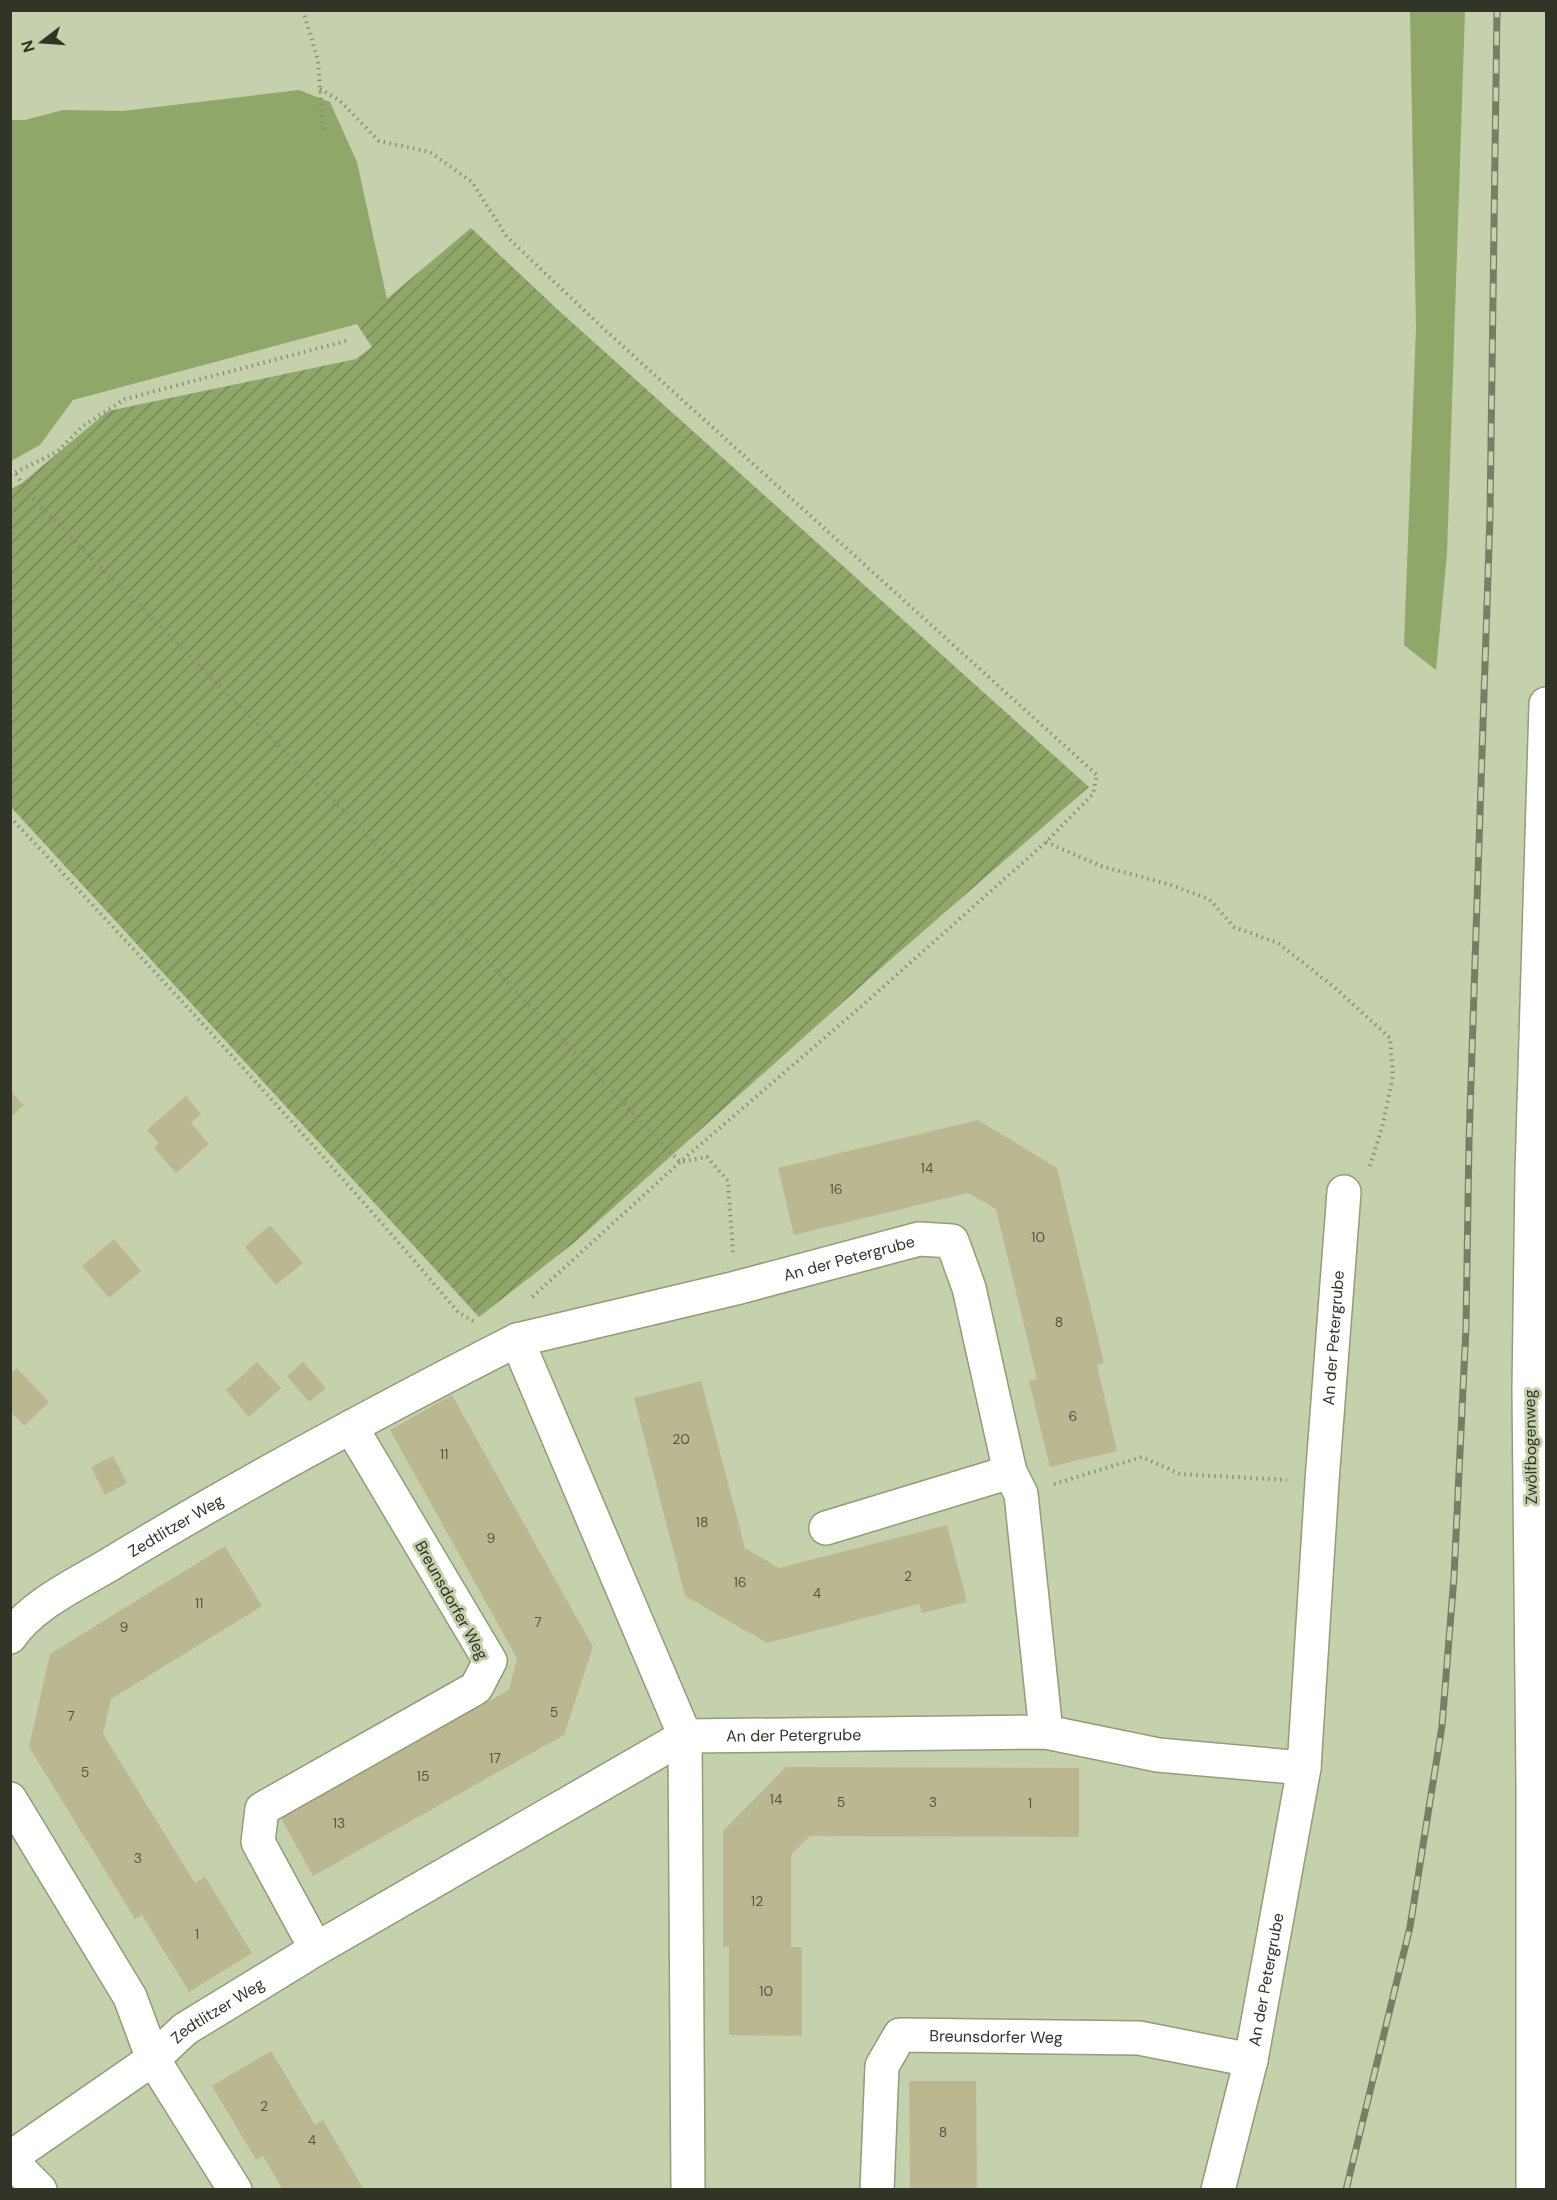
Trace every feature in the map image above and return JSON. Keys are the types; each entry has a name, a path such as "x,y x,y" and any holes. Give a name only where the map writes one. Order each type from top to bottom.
{"street":[{"name":"Zwölfbogenweg","path":"1533,2190 1533,1783 1529,1390 1532,1172 1546,705"},
{"name":"An der Petergrube","path":"1218,2190 1251,2060 1304,1768 1322,1482 1344,1192"},
{"name":"An der Petergrube","path":"507,1345 736,1288 919,1239 952,1241 969,1288 1015,1483 1046,1732"},
{"path":"351,1426 507,1345 685,1736 688,2190"},
{"name":"Zedtlitzer Weg","path":"10,1637 25,1620 50,1602 150,1540 351,1426"},
{"name":"Breunsdorfer Weg","path":"316,1949 258,1842 262,1809 476,1688 490,1661 351,1426"},
{"path":"826,1528 1015,1483"},
{"name":"An der Petergrube","path":"685,1736 1046,1732 1158,1755 1304,1768"},
{"path":"316,1949 685,1736"},
{"name":"Zedtlitzer Weg","path":"10,1799 130,1997 153,2059 235,2190"},
{"name":"Zedtlitzer Weg","path":"10,2159 153,2059 185,2029 316,1949"},
{"name":"Breunsdorfer Weg","path":"877,2190 882,2066 900,2035 1139,2038 1251,2060"},
{"path":"10,2159 40,2190"}],"path":[{"path":"303,10 318,60 323,132"},
{"path":"320,89 339,100 380,141 430,152 472,182 507,237 613,338 1097,775 1093,794 1046,842 864,1005 680,1162 521,1307"},
{"path":"10,476 57,452 83,426 125,399 351,340"},
{"path":"16,474 29,495 329,796 680,1162"},
{"path":"10,817 250,1073 374,1212 458,1312 489,1330 507,1345"},
{"path":"1046,842 1101,866 1168,884 1209,899 1234,927 1278,942 1334,987 1390,1038 1393,1076 1383,1124 1368,1170 1344,1192"},
{"path":"680,1162 707,1157 728,1181 736,1288"},
{"path":"1015,1483 1142,1457 1180,1473 1322,1482"}],"green space":[{"path":"1410,11 1465,11 1447,554 1436,670 1404,645 1416,328"},
{"path":"299,90 330,102 357,162 387,299 357,324 73,400 40,445 11,461 11,120 25,120 63,110 123,111"},
{"path":"471,228 556,308 1089,787 889,961 575,1242 479,1317 10,806 11,489 22,483 108,411 356,359 372,347 357,324"}],"building":[{"path":"10,1091 24,1105 10,1118"},
{"path":"186,1096 201,1114 191,1123 209,1144 176,1173 154,1148 159,1143 147,1130"},
{"path":"978,1120 1057,1168 1104,1363 1097,1365 1117,1451 1050,1467 1029,1381 1037,1379 996,1209 968,1193 794,1235 778,1168"},
{"path":"270,1225 303,1263 276,1285 245,1247"},
{"path":"114,1239 141,1271 109,1298 82,1266"},
{"path":"257,1362 281,1388 249,1417 226,1390"},
{"path":"303,1362 326,1388 309,1402 287,1376"},
{"path":"17,1368 49,1402 24,1426 10,1411 10,1375"},
{"path":"701,1381 745,1548 779,1568 947,1525 967,1602 922,1613 919,1604 767,1643 685,1596 634,1398"},
{"path":"452,1395 593,1647 564,1735 313,1876 281,1818 509,1690 517,1658 390,1430"},
{"path":"113,1456 127,1483 105,1495 91,1467"},
{"path":"225,1546 262,1606 111,1699 103,1734 195,1883 205,1877 252,1953 189,1992 142,1915 135,1919 29,1747 50,1654"},
{"path":"786,1767 1079,1768 1079,1837 810,1836 791,1855 791,1947 802,1947 802,2036 729,2035 729,1947 723,1947 723,1831"},
{"path":"271,2051 315,2125 323,2120 364,2190 283,2190 263,2156 256,2160 212,2086"},
{"path":"909,2081 976,2081 977,2190 910,2190"}],"railway":[{"path":"1346,2190 1410,1927 1442,1726 1454,1577 1466,1327 1469,1141 1490,516 1497,10"}]}
